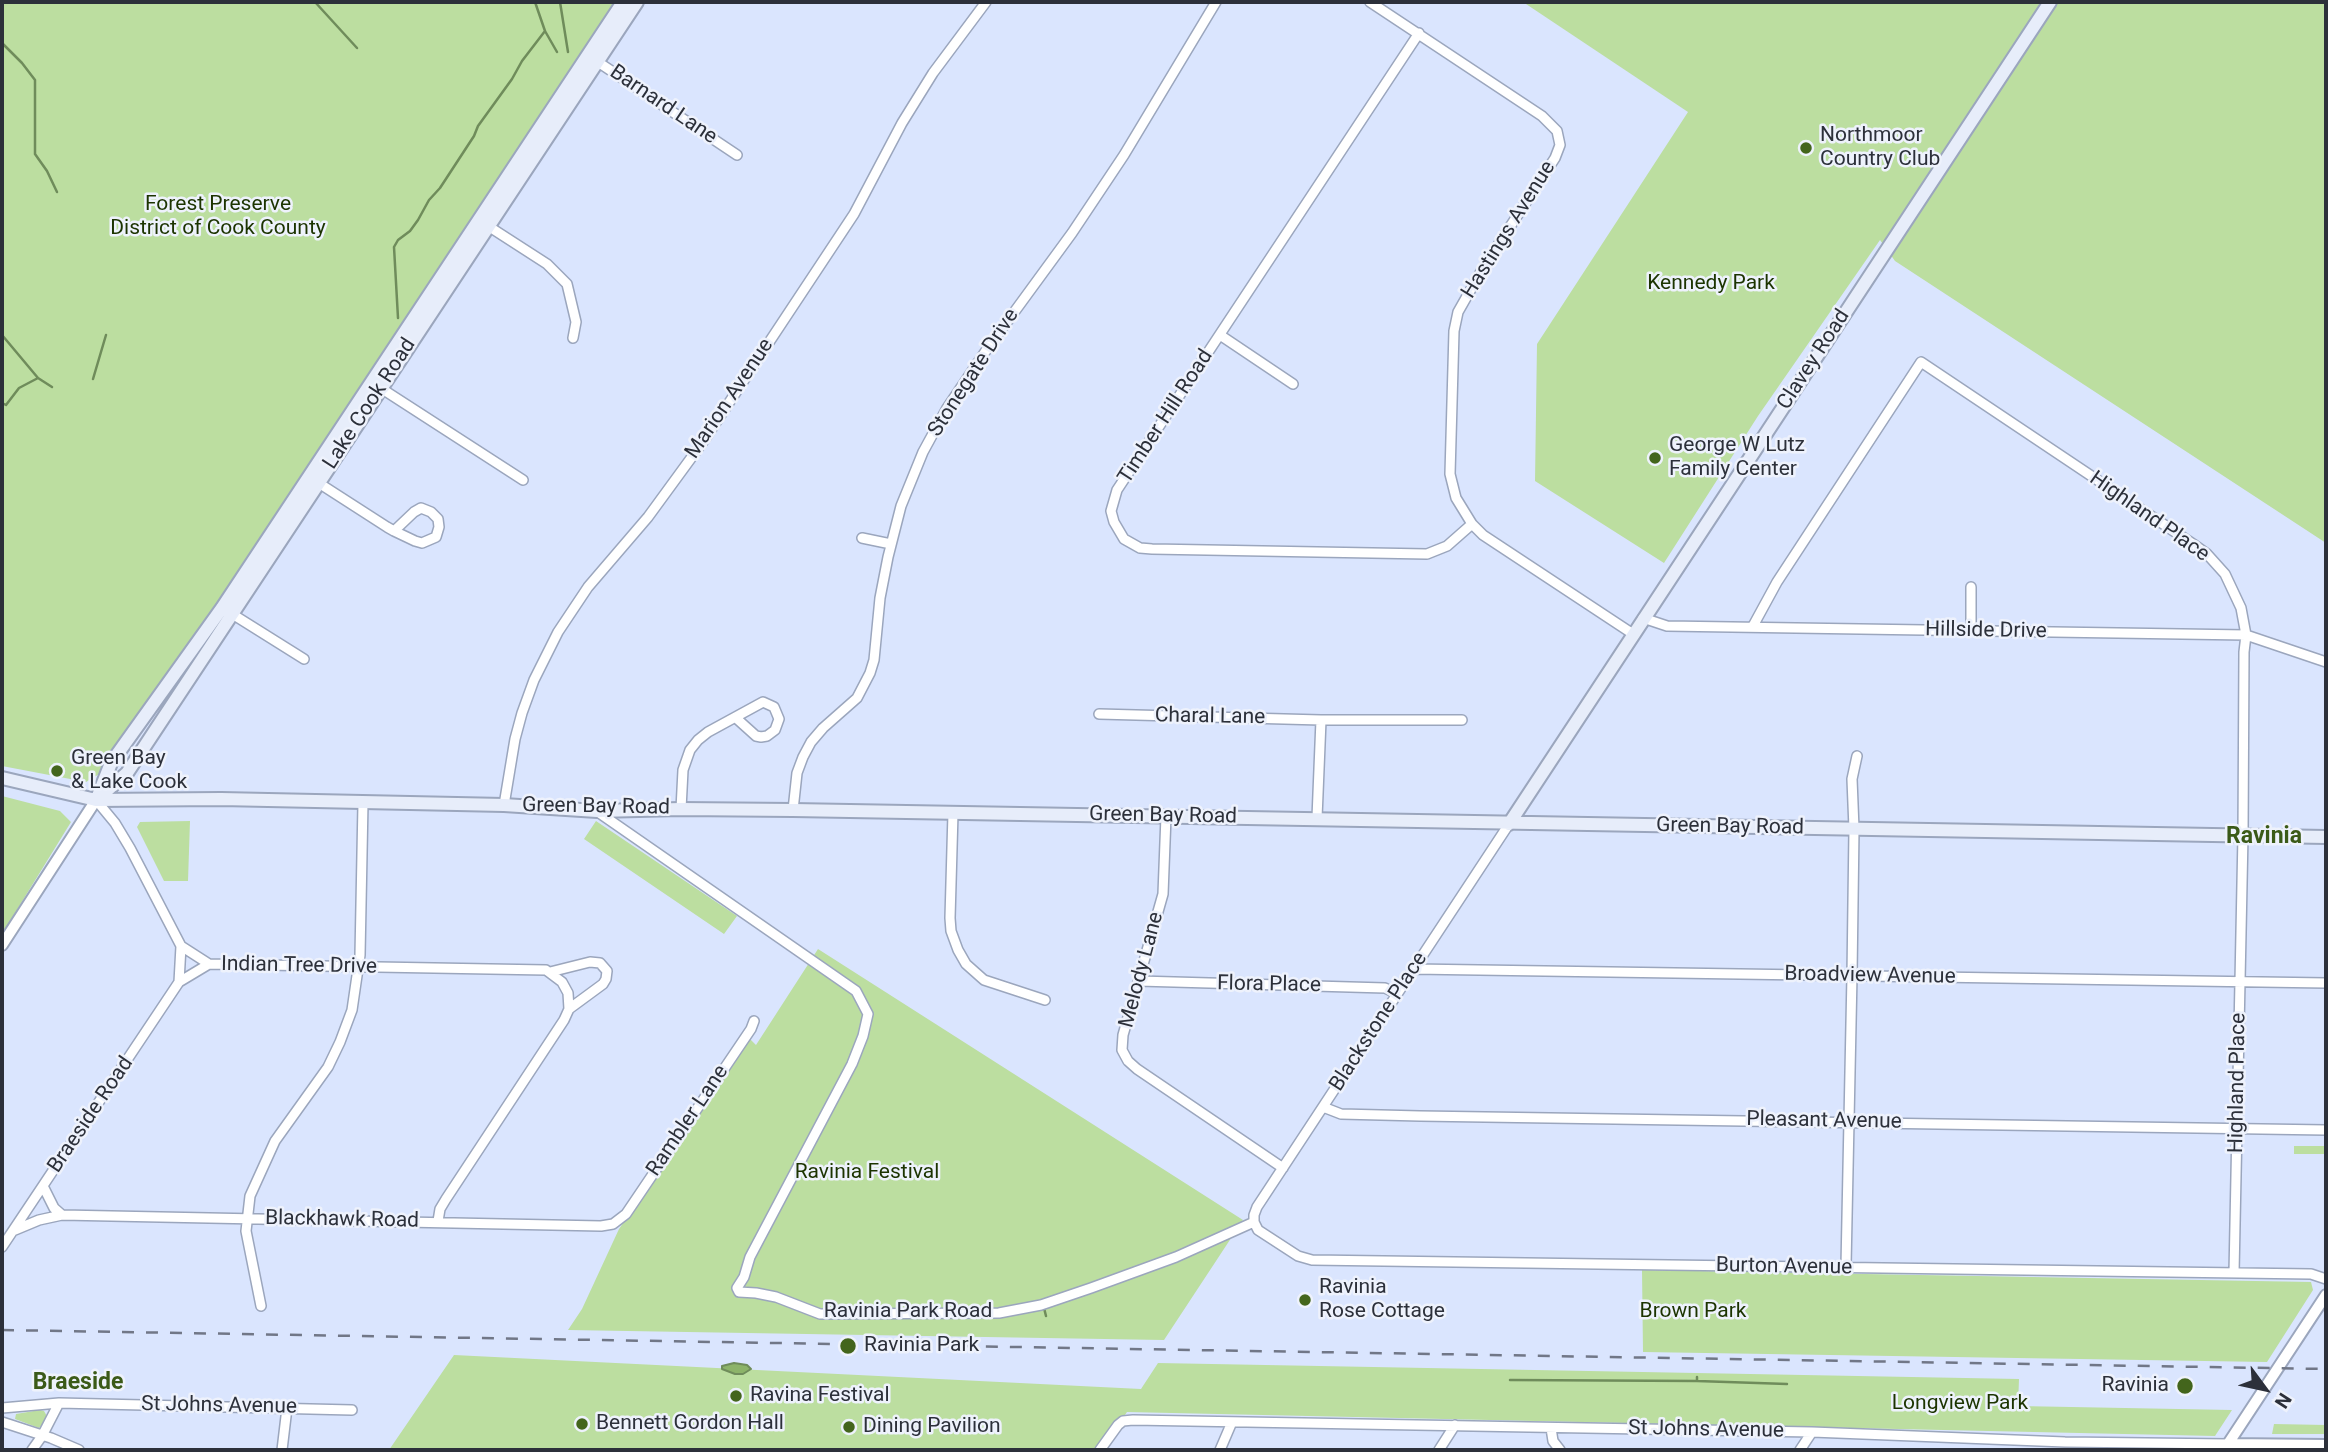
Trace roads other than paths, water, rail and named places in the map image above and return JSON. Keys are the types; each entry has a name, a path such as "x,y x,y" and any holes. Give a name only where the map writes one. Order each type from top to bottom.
{"main road":[{"name":"Lake Cook Road","path":"593,58 623,2"},
{"name":"Lake Cook Road","path":"96,800 127,773 227,611 483,223 593,58 637,2"},
{"name":"Clavey Road","path":"1508,824 2050,2"},
{"name":"Green Bay Road","path":"2,778 96,800 221,799 597,811 681,808 2326,836"}],"street":[{"name":"Marion Avenue","path":"504,806 514,739 522,713 534,680 558,632 588,587 648,517 705,439 854,214 902,123 933,73 986,2"},
{"name":"Stonegate Drive","path":"793,810 797,774 807,750 824,728 857,698 870,673 874,660 880,598 891,544 901,506 923,452 947,408 1072,233 1124,155 1216,2"},
{"name":"Hastings Avenue","path":"1370,2 1542,116 1553,125 1559,138 1560,145 1555,158 1483,268 1458,312 1454,331 1450,474 1456,498 1472,524 1483,535 1633,634"},
{"name":"Timber Hill Road","path":"1419,33 1117,490 1111,511 1119,533 1129,543 1152,549 1427,554 1447,547 1472,524"},
{"name":"Barnard Lane","path":"593,58 737,155"},
{"path":"483,223 547,264 563,280 576,321 573,338"},
{"path":"1220,335 1293,384"},
{"name":"Highland Place","path":"1752,626 1777,582 1921,362 2207,554 2225,575 2241,608 2246,635 2234,1273"},
{"path":"377,385 523,480"},
{"path":"314,480 394,530 415,541 429,541 436,537 438,519 421,508 394,530"},
{"path":"862,538 891,544"},
{"path":"1971,587 1971,630"},
{"path":"227,611 304,659"},
{"name":"Hillside Drive","path":"1643,618 1667,626 2246,635 2326,662"},
{"path":"681,808 684,770 690,750 708,732 764,702 774,708 779,719 775,730 761,737 756,736 736,718"},
{"name":"Charal Lane","path":"1099,715 1462,720"},
{"path":"1317,818 1321,720"},
{"path":"1846,1266 1854,829 1852,779 1857,756"},
{"name":"Lake Cook Road","path":"2,945 96,800"},
{"name":"Indian Tree Drive","path":"96,800 115,823 130,848 181,946 209,964 550,972 590,961 600,963 607,971 603,984 569,1009 446,1199 440,1209 438,1221"},
{"path":"261,1306 246,1231 250,1196 267,1156 289,1119 313,1091 340,1042 352,1010 358,966 363,803"},
{"name":"Ravinia Park Road","path":"597,811 856,991 868,1014 852,1064 750,1257 744,1277 737,1288 739,1292 776,1297 820,1314 999,1313 1041,1305 1105,1283 1176,1257 1254,1222"},
{"path":"953,813 950,918 951,931 958,950 966,964 984,980 1045,1000"},
{"name":"Melody Lane","path":"1166,816 1163,894 1122,1050 1128,1061 1283,1168"},
{"name":"Blackstone Place","path":"1254,1222 1257,1207 1508,824"},
{"path":"179,982 181,946"},
{"name":"Braeside Road","path":"2,1247 179,982 209,964"},
{"name":"Broadview Avenue","path":"1414,970 2326,983"},
{"path":"550,972 562,982 568,993 569,1009"},
{"name":"Flora Place","path":"1139,981 1385,988 1397,993"},
{"name":"Rambler Lane","path":"620,1221 754,1021"},
{"name":"Pleasant Avenue","path":"1323,1107 1341,1114 2326,1130"},
{"path":"43,1186 54,1208 62,1215"},
{"name":"Blackhawk Road","path":"14,1231 39,1220 62,1215 601,1226 620,1221"},
{"name":"Burton Avenue","path":"1254,1222 1258,1230 1297,1256 1311,1260 2311,1274 2326,1279"},
{"path":"2226,1447 2326,1295"},
{"path":"32,1450 43,1436 59,1403"},
{"name":"St Johns Avenue","path":"2,1409 59,1403 352,1410"},
{"path":"282,1450 287,1408"},
{"name":"St Johns Avenue","path":"1100,1450 1118,1425 1127,1421 1812,1432 2064,1446 2326,1445"},
{"path":"2,1422 79,1450"},
{"path":"1220,1450 1232,1422"},
{"path":"1439,1450 1455,1425"},
{"path":"1552,1428 1553,1441 1560,1450"},
{"path":"1800,1450 1812,1432"}],"waterway":[{"path":"315,2 357,48"},
{"path":"398,318 394,247 418,220 478,126 545,31 535,2"},
{"path":"560,2 568,52"},
{"path":"545,31 557,52"},
{"path":"2,43 35,80 35,154 57,192"},
{"path":"2,335 38,378"},
{"path":"93,379 106,335"},
{"path":"2,403 6,405 19,388 38,378 52,387"},
{"path":"1044,1308 1046,1316"},
{"path":"1510,1380 1697,1381 1697,1377"},
{"path":"1697,1381 1787,1384"}],"railway":[{"path":"2,1330 2326,1369"}],"place":[{"name":"Northmoor Country Club","path":"1806,148"},
{"name":"George W Lutz Family Center","path":"1655,458"},
{"name":"Green Bay & Lake Cook","path":"57,771"},
{"name":"Ravinia Rose Cottage","path":"1305,1300"},
{"name":"Ravinia Park","path":"848,1346"},
{"name":"Ravinia","path":"2185,1386"},
{"name":"Ravina Festival","path":"736,1396"},
{"name":"Bennett Gordon Hall","path":"582,1424"},
{"name":"Dining Pavilion","path":"849,1427"}],"district":[{"name":"Ravinia","path":"2264,837"},
{"name":"Braeside","path":"78,1383"}],"park label":[{"name":"Forest Preserve District of Cook County","path":"218,217"},
{"name":"Kennedy Park","path":"1711,284"},
{"name":"Ravinia Festival","path":"867,1173"},
{"name":"Brown Park","path":"1693,1312"},
{"name":"Longview Park","path":"1960,1404"}]}
